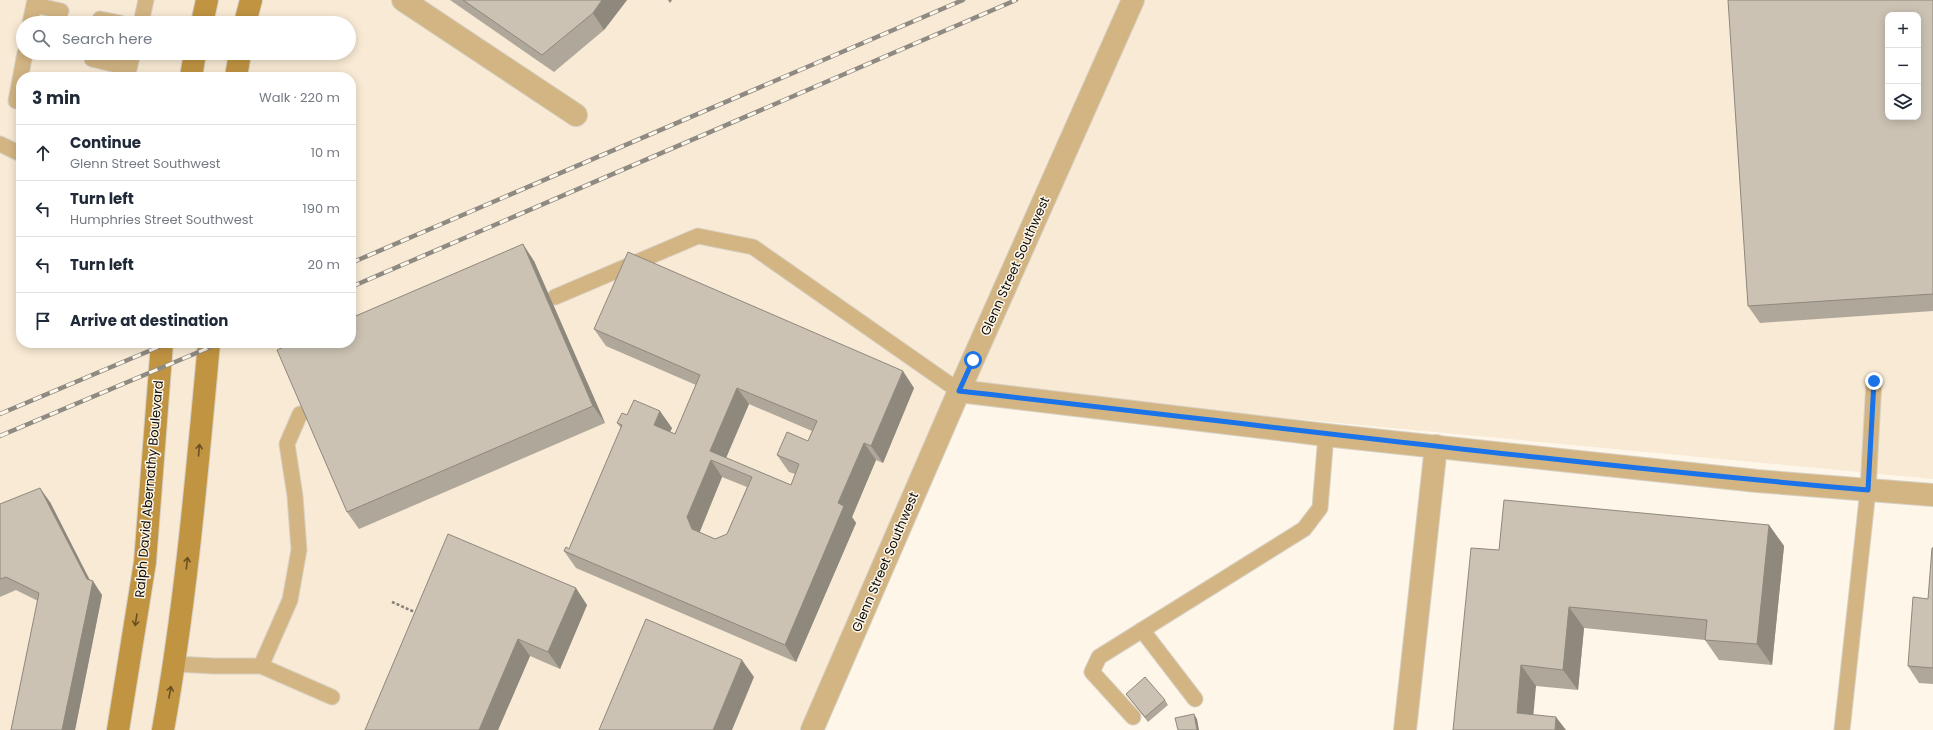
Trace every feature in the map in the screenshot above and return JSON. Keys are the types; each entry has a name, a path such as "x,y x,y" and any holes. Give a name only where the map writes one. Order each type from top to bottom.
{"main road":[{"path":"204,16 207,0"},
{"path":"247,16 251,0"},
{"path":"192,72 194,60"},
{"path":"237,72 239,60"},
{"name":"Ralph David Abernathy Boulevard","path":"118,730 145,562 162,348"},
{"path":"163,730 175,664 195,489 209,348"}],"street":[{"path":"403,0 576,114"},
{"name":"Glenn Street Southwest","path":"812,730 959,391 1133,0"},
{"path":"959,391 1326,435 1750,480 1933,495"},
{"path":"1405,730 1436,446"}],"lane":[{"path":"143,16 146,0"},
{"path":"31,16 34,2 61,11"},
{"path":"21,72 24,60"},
{"path":"92,60 128,72 131,60"},
{"path":"0,144 16,152"},
{"path":"555,297 698,236 753,247 959,391"},
{"path":"1842,730 1868,490 1874,381"},
{"path":"261,666 290,600 299,550 295,496 287,444 300,414"},
{"path":"1133,717 1092,672 1099,658 1304,529 1320,508 1326,435"},
{"path":"1142,630 1195,699"},
{"path":"175,664 261,666 332,697"}],"path":[{"path":"392,602 420,614"}],"shaded area":[{"path":"0,0 1933,0 1933,479 958,387 809,730 0,730"}],"building":[{"path":"463,0 602,0 593,13 542,55"},
{"path":"1728,0 1933,0 1933,294 1748,306"},
{"path":"523,244 593,406 347,512 277,350 282,348 356,348 356,316"},
{"path":"628,252 903,371 871,446 864,443 838,503 844,506 785,645 564,551 566,547 569,549 622,425 617,423 622,413 627,415 634,400 660,411 654,425 675,434 700,375 594,329","holes":["737,388 817,421 808,441 787,432 777,455 799,464 791,485 710,451","711,460 752,477 727,534 715,539 692,529 687,517"]},
{"path":"40,488 87,579 93,581 62,730 11,730 39,593 6,577 0,579 0,504"},
{"path":"1504,500 1769,525 1757,644 1705,640 1707,620 1569,607 1563,670 1521,665 1517,713 1556,717 1555,730 1453,730 1471,548 1499,550"},
{"path":"448,534 576,588 548,652 518,639 479,730 365,730"},
{"path":"1932,548 1933,668 1908,666 1913,597 1928,599"},
{"path":"646,619 742,660 713,730 599,730"},
{"path":"1145,677 1165,700 1145,717 1126,694"},
{"path":"1194,714 1197,730 1178,730 1175,718"}],"railway":[{"path":"356,261 963,0"},
{"path":"356,285 1016,0"},
{"path":"0,414 156,348"},
{"path":"0,436 208,348"}],"route":[{"path":"973,360 959,391 1326,435 1757,481 1868,490 1874,381"}]}
